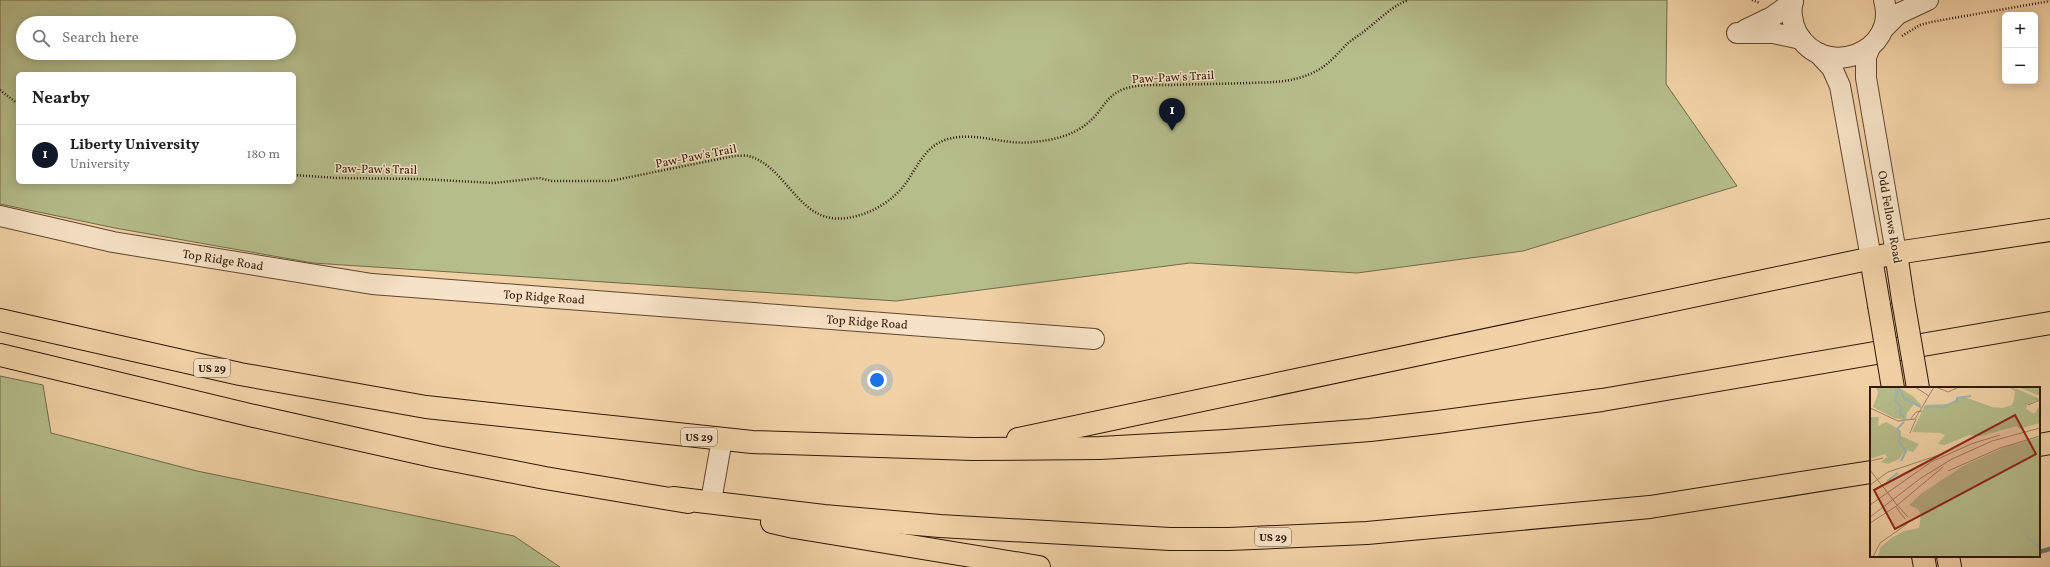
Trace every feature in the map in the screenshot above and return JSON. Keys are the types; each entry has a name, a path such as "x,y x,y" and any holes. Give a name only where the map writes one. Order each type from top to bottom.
{"main road":[{"path":"974,449 1871,258 2050,230"},
{"name":"Odd Fellows Road","path":"1896,253 1918,387"},
{"path":"1871,258 1893,387"},
{"name":"US 29","path":"0,320 240,374 426,407 752,442 974,449 1100,448 1226,442 1423,424 1602,400 2050,323"},
{"name":"US 29","path":"0,355 254,416 437,457 545,478 673,498 824,516 940,526 1170,539 1229,539 1367,533 1650,507 1870,472"},
{"path":"2040,444 2050,443"},
{"path":"673,498 794,527 1039,567"},
{"path":"1923,557 1925,567"},
{"path":"1948,557 1950,567"}],"street":[{"path":"1819,54 1832,58 1845,58 1858,54 1870,47 1877,39 1883,28 1886,16 1884,0"},
{"path":"1883,28 1898,14 1928,0"},
{"path":"1793,1 1792,15 1794,28 1801,40 1819,54 1832,68 1840,86 1871,258"},
{"path":"1793,1 1768,20 1737,33 1779,34 1801,40"},
{"name":"Odd Fellows Road","path":"1870,47 1866,57 1866,78 1896,253"},
{"name":"Top Ridge Road","path":"0,216 113,242 372,284 1094,339"},
{"path":"711,502 722,439"}],"path":[{"name":"Paw-Paw's Trail","path":"296,175 337,178 421,179 494,183 539,178 552,181 610,181 734,156 748,155 771,169 799,200 822,217 835,219 849,218 875,208 898,193 921,158 931,148 943,140 964,135 1018,143 1059,138 1085,126 1113,93 1126,88 1153,85 1276,83 1302,77 1327,65 1346,44 1387,11 1408,0"},
{"path":"1901,37 1920,25 1931,22 2050,1"},
{"path":"0,90 16,102"}],"green space":[{"path":"0,0 1667,0 1666,84 1737,186 1523,251 1357,273 1190,263 896,301 313,263 115,228 0,204"},
{"path":"0,376 43,385 51,433 197,471 514,536 560,567 0,567"}],"waterway":[{"path":"2040,552 2050,549"}],"place":[{"name":"Liberty University","path":"1172,131"}]}
